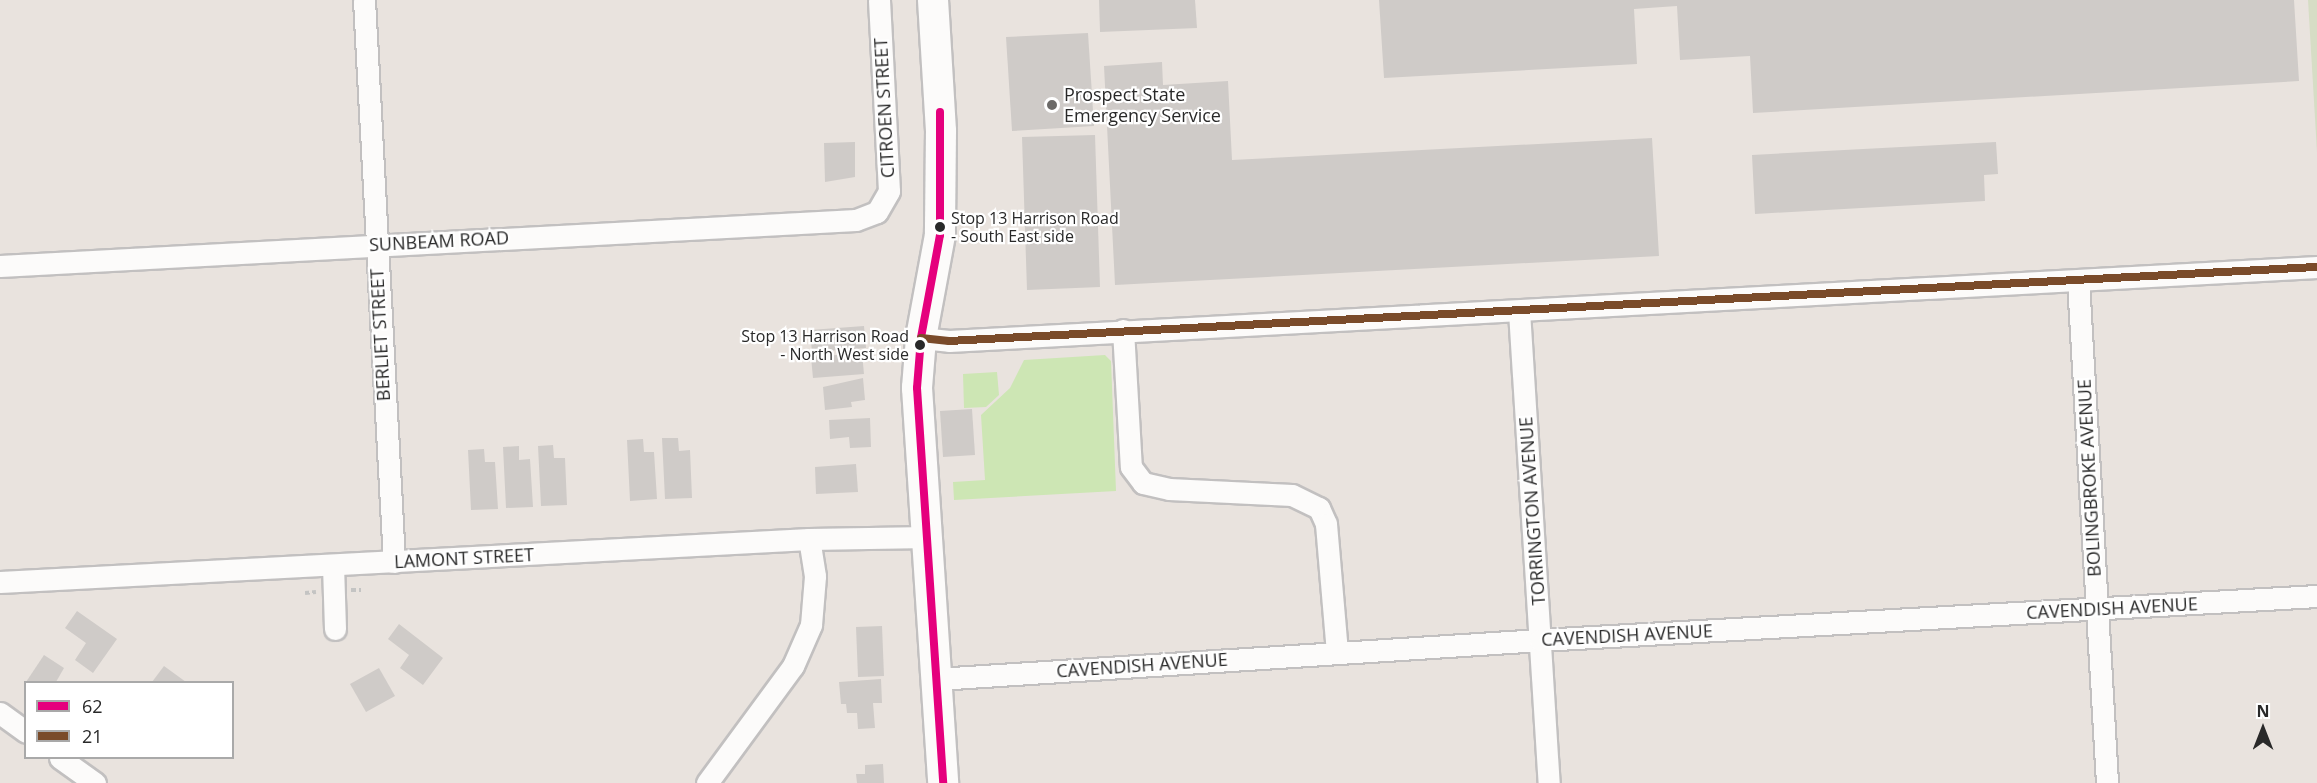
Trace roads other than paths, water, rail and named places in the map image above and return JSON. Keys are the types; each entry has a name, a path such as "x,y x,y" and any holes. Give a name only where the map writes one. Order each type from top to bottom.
{"street":[{"name":"BERLIET STREET","path":"364,0 375,244 394,562"},
{"name":"CITROEN STREET","path":"877,212 889,191 879,0"},
{"path":"933,0 941,131 940,235 921,338 917,387 943,783"},
{"name":"SUNBEAM ROAD","path":"0,266 375,244 856,220 877,212"},
{"path":"921,338 949,341 2317,267"},
{"name":"BOLINGBROKE AVENUE","path":"2078,281 2107,783"},
{"name":"TORRINGTON AVENUE","path":"1519,310 1549,783"},
{"path":"1123,330 1131,467 1143,483 1169,489 1292,495 1319,508 1326,524 1337,652"},
{"name":"LAMONT STREET","path":"0,582 809,539 928,537"},
{"path":"707,783 793,666 811,625 815,576 809,539"},
{"path":"333,565 335,629"},
{"name":"CAVENDISH AVENUE","path":"937,679 1337,652 2317,596"},
{"path":"0,713 24,731"},
{"path":"61,759 95,783"}],"place":[{"name":"Prospect State Emergency Service","path":"1052,105"},
{"name":"Stop 13 Harrison Road - South East side","path":"940,227"},
{"name":"Stop 13 Harrison Road - North West side","path":"920,345"}]}
